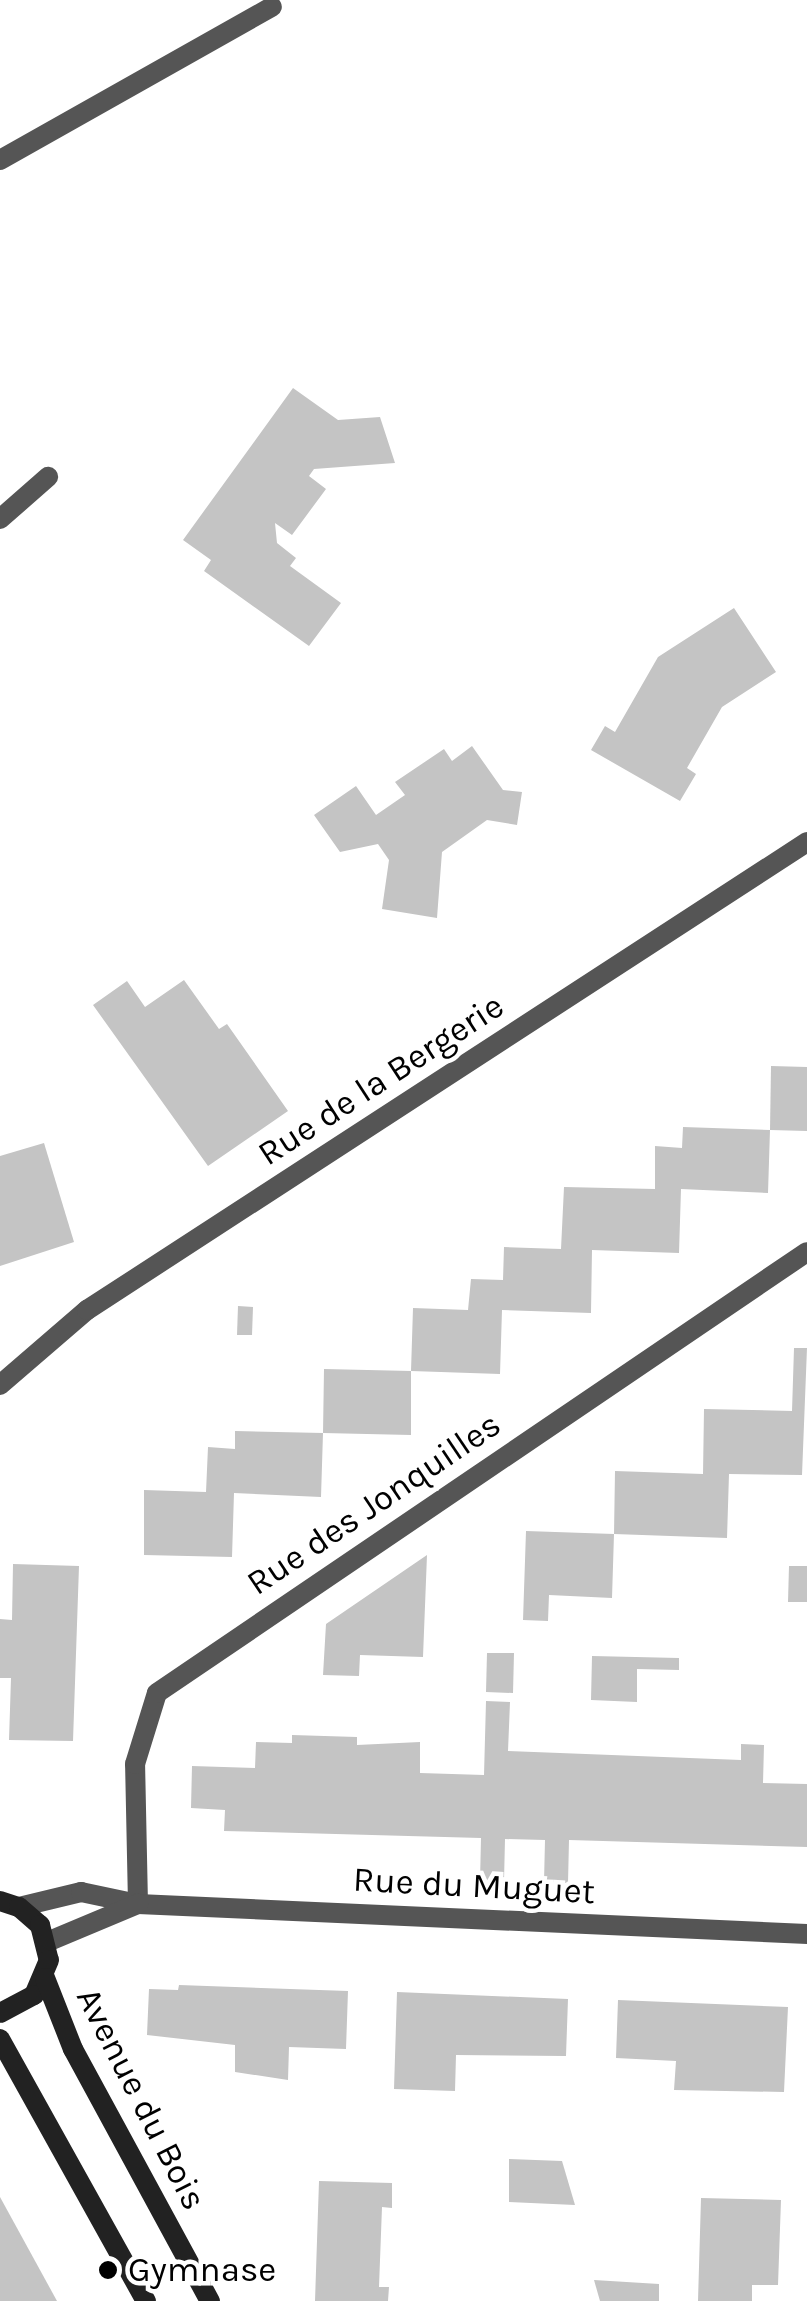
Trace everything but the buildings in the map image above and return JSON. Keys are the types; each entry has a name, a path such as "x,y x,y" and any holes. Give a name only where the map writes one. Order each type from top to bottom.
{"street":[{"path":"0,160 272,7"},
{"path":"0,519 48,477"},
{"name":"Rue de la Bergerie","path":"0,1385 86,1310 807,842"},
{"name":"Rue des Jonquilles","path":"138,1904 135,1764 157,1693 807,1252"},
{"name":"Rue du Muguet","path":"7,1901 81,1892 138,1904 807,1934"},
{"path":"0,2013 19,2007 44,1978 47,1942 7,1901"},
{"name":"Rue du Muguet","path":"47,1942 138,1904"},
{"name":"Avenue du Bois","path":"44,1978 74,2049 210,2301"},
{"path":"0,2039 146,2301"}],"place":[{"name":"Gymnase","path":"108,2270"}]}
